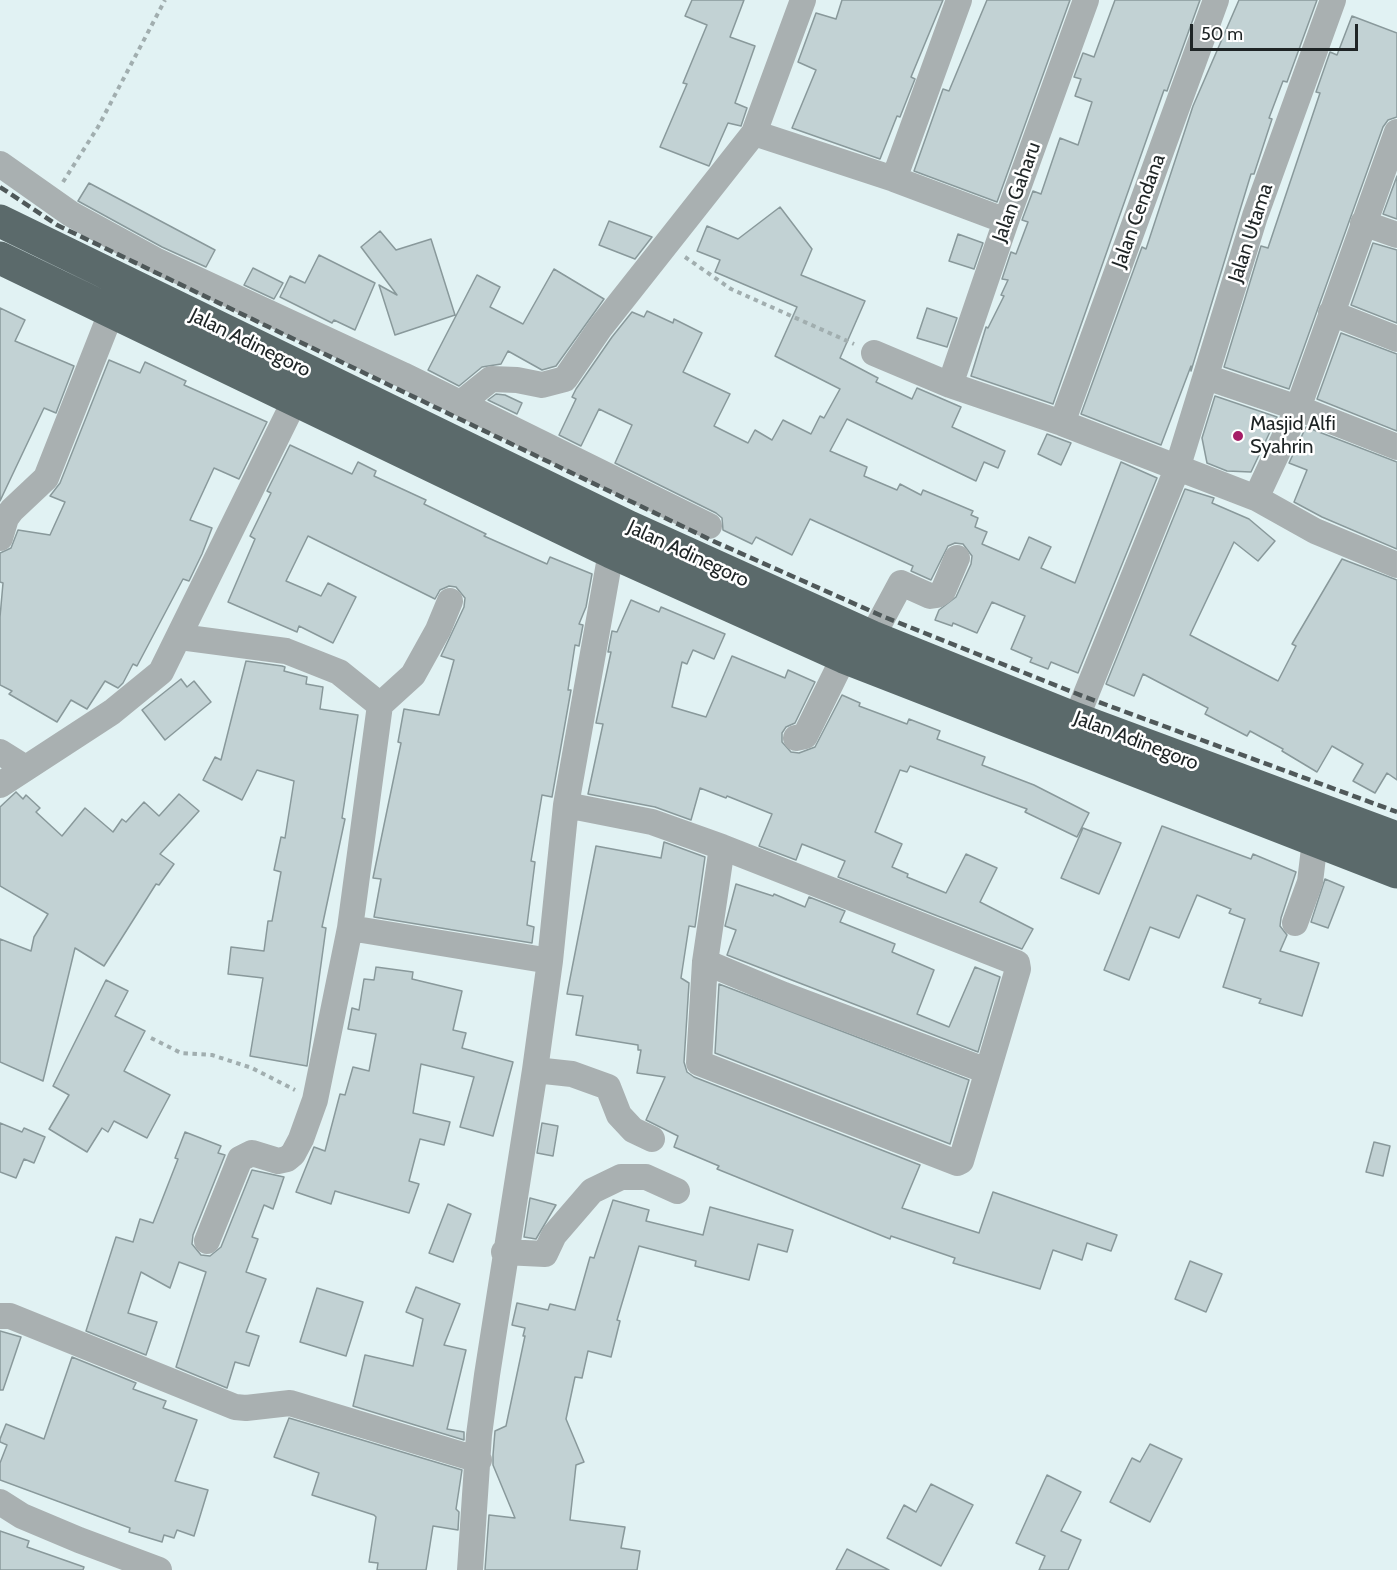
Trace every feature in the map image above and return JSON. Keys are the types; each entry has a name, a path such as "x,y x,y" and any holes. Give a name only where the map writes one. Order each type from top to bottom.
{"highway":[{"name":"Jalan Adinegoro","path":"0,221 629,527 872,638 1076,719 1397,838"},
{"name":"Jalan Adinegoro","path":"0,258 294,402 611,552 844,657 1397,872"}],"street":[{"path":"461,403 490,379 517,380 542,385 565,379 600,328 754,133 803,0"},
{"path":"894,179 959,0"},
{"name":"Jalan Gaharu","path":"951,385 1006,221 1086,0"},
{"name":"Jalan Cendana","path":"1062,423 1216,0"},
{"name":"Jalan Utama","path":"1076,719 1177,469 1255,216 1332,0"},
{"path":"1256,498 1298,408 1330,313 1397,132"},
{"path":"754,133 894,179 1006,221"},
{"path":"0,164 52,200 155,260 403,375 710,526"},
{"path":"1363,223 1397,236"},
{"path":"0,538 6,518 12,510 46,478 111,313"},
{"path":"1330,313 1397,339"},
{"path":"874,353 951,385 1062,423 1256,498 1315,531 1397,565"},
{"path":"387,409 403,375"},
{"path":"1206,377 1298,408 1397,447"},
{"path":"0,785 24,767 112,712 161,672 294,402"},
{"path":"470,1570 479,1435 504,1252 535,1070 550,961 566,805 611,552"},
{"path":"872,638 901,583 930,596 937,595 943,591 957,558"},
{"path":"207,1241 240,1159 252,1153 278,1161 287,1159 293,1154 301,1139 315,1100 350,928 380,705 413,675 450,602"},
{"path":"180,637 286,651 339,672 380,705"},
{"path":"796,738 805,736 844,657"},
{"path":"0,753 24,767"},
{"path":"566,805 652,822 722,847 1017,963 1018,969 961,1161 957,1163 702,1066 698,1059 705,962 722,847"},
{"path":"1295,923 1310,882 1315,840"},
{"path":"350,928 550,961"},
{"path":"705,962 784,995 987,1071"},
{"path":"535,1070 572,1074 608,1087 619,1115 633,1130 652,1140"},
{"path":"504,1252 544,1254 554,1235 592,1191 621,1177 646,1178 677,1191"},
{"path":"0,1316 10,1316 235,1407 290,1403 479,1460"},
{"path":"0,1502 22,1516 159,1570"}],"path":[{"path":"52,200 98,127 165,0"},
{"path":"667,244 732,289 874,353"},
{"path":"151,1038 181,1053 212,1055 252,1068 315,1100"}],"building":[{"path":"692,0 744,0 730,37 755,46 735,103 747,108 741,126 728,123 709,166 660,147 687,84 683,83 707,25 685,16"},
{"path":"842,0 943,0 911,77 915,79 900,117 897,116 880,159 792,128 816,70 798,62 816,13 836,19"},
{"path":"987,0 1070,0 997,202 914,171 943,89 949,91"},
{"path":"1115,0 1200,0 1167,91 1164,90 1053,404 971,376 986,327 988,328 1004,296 1001,295 1008,280 1002,279 1011,252 1016,254 1028,222 1022,220 1033,191 1041,194 1060,138 1078,145 1092,102 1075,96 1081,79 1074,77 1083,53 1094,57"},
{"path":"1239,0 1317,0 1287,82 1283,81 1269,118 1272,119 1254,174 1251,174 1191,371 1191,366 1161,445 1081,414 1142,247 1146,249 1193,106"},
{"path":"1352,16 1397,33 1397,117 1388,120 1383,127 1289,389 1224,367 1261,246 1268,248 1320,93 1316,92 1330,52 1337,55"},
{"path":"1397,176 1397,219 1383,214"},
{"path":"89,183 215,250 206,267 162,247 78,201"},
{"path":"780,207 812,249 801,275 865,301 840,358 878,378 876,382 912,399 917,388 961,407 952,427 1005,451 998,468 984,462 976,481 847,419 830,451 867,467 864,476 897,490 900,484 921,495 923,490 973,511 971,515 978,518 975,527 987,532 982,544 1019,560 1029,537 1051,547 1041,568 1075,583 1121,462 1157,478 1078,673 1051,662 1048,669 1030,662 1032,658 1011,649 1025,616 992,602 977,633 953,623 952,626 935,620 939,610 956,597 971,564 972,556 963,544 955,543 948,546 931,580 911,571 913,566 810,519 792,555 756,537 752,544 723,530 722,518 716,513 615,463 632,425 599,409 581,446 559,435 576,399 572,397 576,389 612,337 632,312 644,317 647,311 673,323 674,319 702,333 683,372 730,394 714,426 748,443 755,430 772,440 783,420 811,434 820,416 824,418 840,389 775,356 797,307 715,272 720,260 697,251 707,226 738,239"},
{"path":"609,221 652,237 635,259 599,245"},
{"path":"380,231 396,250 431,239 455,315 395,335 379,285 397,295 361,247"},
{"path":"958,234 983,243 974,269 949,261"},
{"path":"1373,243 1397,250 1397,323 1351,305"},
{"path":"319,255 375,283 355,330 334,320 332,323 280,297 290,276 305,283"},
{"path":"253,268 283,283 274,299 244,285"},
{"path":"554,269 604,299 556,366 542,370 508,351 501,364 482,367 459,386 428,370 477,275 500,287 490,307 523,324"},
{"path":"0,308 25,320 15,341 74,366 56,413 44,408 0,501"},
{"path":"927,308 957,318 947,347 917,338"},
{"path":"1341,333 1397,354 1397,431 1317,399"},
{"path":"109,360 140,373 145,362 186,381 184,385 267,422 239,479 214,468 190,520 212,528 202,554 189,581 183,579 137,666 133,664 118,688 105,681 87,709 71,700 57,722 9,694 12,691 0,685 0,617 3,583 0,582 0,553 11,548 18,530 50,535 65,502 50,496 60,483"},
{"path":"496,394 505,395 522,403 517,414 488,400"},
{"path":"1215,396 1277,417 1251,472 1227,471 1207,463 1202,438"},
{"path":"1306,427 1397,462 1397,549 1322,517 1294,502 1307,470 1289,463"},
{"path":"1047,434 1071,443 1061,465 1038,454"},
{"path":"290,445 352,474 358,462 376,471 374,476 426,500 424,504 486,534 484,536 547,564 550,557 592,574 586,607 579,624 583,625 579,646 575,645 568,690 571,690 552,797 542,795 531,861 535,862 527,925 534,927 532,943 374,917 381,879 373,878 401,743 398,742 404,709 439,715 454,660 441,656 464,607 465,598 456,587 449,586 440,590 435,599 308,536 286,581 321,596 328,583 356,597 333,643 299,626 297,632 228,602 255,539 250,536 271,493 267,491"},
{"path":"1185,489 1214,498 1212,503 1249,519 1275,541 1258,561 1234,542 1190,635 1278,681 1296,646 1292,644 1342,559 1397,580 1397,780 1387,773 1375,793 1353,781 1363,764 1332,746 1317,772 1282,751 1283,749 1250,731 1247,736 1205,714 1208,708 1143,674 1134,696 1106,684"},
{"path":"631,600 659,612 661,607 725,634 714,659 693,650 687,664 682,662 672,707 706,717 732,656 785,678 788,670 815,682 795,723 786,727 782,733 782,742 791,752 799,753 815,747 842,695 860,703 859,706 907,724 909,719 940,731 937,739 985,757 982,765 1034,785 1089,813 1077,837 1025,812 1027,809 910,766 907,772 900,770 875,832 902,844 892,867 908,874 907,877 946,893 966,854 997,868 980,902 1033,929 1022,949 838,877 845,861 802,844 796,860 759,846 772,814 727,796 726,798 700,788 691,820 655,807 588,794 603,724 596,723 611,652 608,652 612,631 617,632"},
{"path":"246,661 282,666 285,667 284,671 307,677 306,684 323,687 320,709 358,715 342,818 345,819 322,927 326,928 307,1066 250,1056 263,978 228,974 231,947 264,951 268,921 272,921 281,872 274,870 281,837 285,838 294,781 257,770 242,800 203,780 215,757 221,760"},
{"path":"181,679 187,687 194,681 211,702 165,740 142,710"},
{"path":"16,792 23,799 26,795 40,808 36,812 62,836 85,808 113,832 122,819 126,822 144,802 159,816 179,794 199,811 160,854 174,864 159,885 156,884 104,966 75,948 43,1081 0,1062 0,939 31,951 34,937 48,914 0,886 0,807"},
{"path":"1162,826 1251,859 1253,854 1296,872 1281,918 1280,926 1287,935 1280,951 1319,963 1302,1016 1259,1003 1261,999 1223,987 1245,919 1229,913 1231,909 1197,895 1179,938 1150,927 1129,980 1104,970"},
{"path":"1083,828 1121,843 1099,894 1061,878"},
{"path":"664,842 705,857 695,927 689,926 681,978 689,983 684,1062 687,1072 694,1077 920,1165 902,1208 979,1233 993,1192 1117,1235 1111,1251 1087,1243 1082,1260 1053,1250 1040,1289 953,1263 955,1258 891,1236 890,1239 717,1169 719,1166 674,1147 678,1136 646,1120 665,1077 637,1073 641,1050 638,1050 638,1045 576,1035 583,996 567,994 596,846 661,858"},
{"path":"1325,879 1344,887 1328,928 1311,922"},
{"path":"736,884 773,896 774,894 805,907 809,897 845,911 840,922 895,944 892,952 934,970 917,1014 949,1027 975,967 1000,977 978,1052 727,955 736,930 725,926"},
{"path":"376,967 413,972 412,979 462,991 453,1030 466,1033 462,1048 513,1062 493,1136 460,1127 474,1077 421,1064 413,1113 450,1122 444,1145 420,1139 409,1181 419,1184 409,1213 335,1191 331,1204 296,1192 314,1147 325,1151 340,1094 345,1095 353,1067 369,1071 376,1034 348,1029 352,1008 359,1010 364,979 374,980"},
{"path":"106,980 128,991 115,1016 145,1031 124,1071 170,1095 147,1138 114,1121 108,1132 102,1128 87,1152 49,1129 69,1095 53,1086"},
{"path":"719,984 969,1080 950,1144 715,1053"},
{"path":"0,1123 22,1132 24,1128 45,1137 34,1163 24,1159 16,1178 0,1172"},
{"path":"542,1123 558,1126 553,1156 537,1153"},
{"path":"185,1132 221,1146 218,1153 225,1155 193,1235 192,1244 201,1255 210,1256 221,1247 252,1170 284,1177 273,1209 264,1205 252,1237 258,1239 246,1272 266,1279 246,1332 259,1336 249,1366 235,1362 227,1388 176,1367 206,1272 179,1262 170,1288 141,1272 128,1313 157,1322 146,1355 86,1331 116,1237 133,1242 140,1219 153,1223 178,1159 175,1158"},
{"path":"1374,1142 1390,1146 1383,1176 1366,1172"},
{"path":"530,1198 556,1205 536,1239 524,1237"},
{"path":"613,1200 649,1210 646,1221 703,1235 710,1207 793,1230 787,1252 758,1244 749,1280 695,1266 696,1261 639,1246 617,1320 620,1321 611,1357 588,1351 582,1378 575,1377 566,1419 584,1462 576,1465 570,1520 625,1527 621,1548 640,1551 637,1570 485,1570 489,1515 515,1518 493,1465 493,1455 495,1431 506,1426 525,1336 523,1336 525,1328 512,1325 517,1303 548,1310 550,1304 575,1310 590,1257 594,1258"},
{"path":"448,1204 471,1214 453,1262 429,1253"},
{"path":"1190,1261 1222,1274 1206,1312 1175,1299"},
{"path":"416,1287 460,1304 444,1345 466,1350 447,1429 464,1432 464,1440 353,1406 365,1355 413,1366 423,1319 406,1312"},
{"path":"317,1288 363,1302 346,1356 300,1342"},
{"path":"0,1331 21,1337 3,1390 0,1390"},
{"path":"72,1357 136,1383 133,1389 166,1401 163,1408 197,1420 175,1481 208,1490 194,1536 177,1530 174,1538 164,1535 162,1542 129,1532 130,1528 0,1480 0,1463 7,1445 0,1442 0,1439 6,1424 44,1439"},
{"path":"289,1418 462,1470 456,1509 459,1512 458,1530 433,1526 426,1570 377,1570 378,1563 369,1562 376,1517 312,1495 319,1473 274,1457"},
{"path":"1150,1444 1182,1459 1150,1522 1110,1502 1132,1458 1140,1462"},
{"path":"1047,1475 1081,1492 1061,1531 1081,1540 1068,1570 1039,1570 1045,1556 1016,1543"},
{"path":"931,1484 973,1505 941,1566 887,1538 904,1505 916,1512"},
{"path":"0,1531 29,1541 27,1547 84,1567 83,1570 0,1570"},
{"path":"847,1549 889,1570 836,1570"}],"railway":[{"path":"0,187 57,225 713,541 882,616 1085,697 1397,812"}],"place":[{"name":"Masjid Alfi Syahrin","path":"1238,436"}]}
